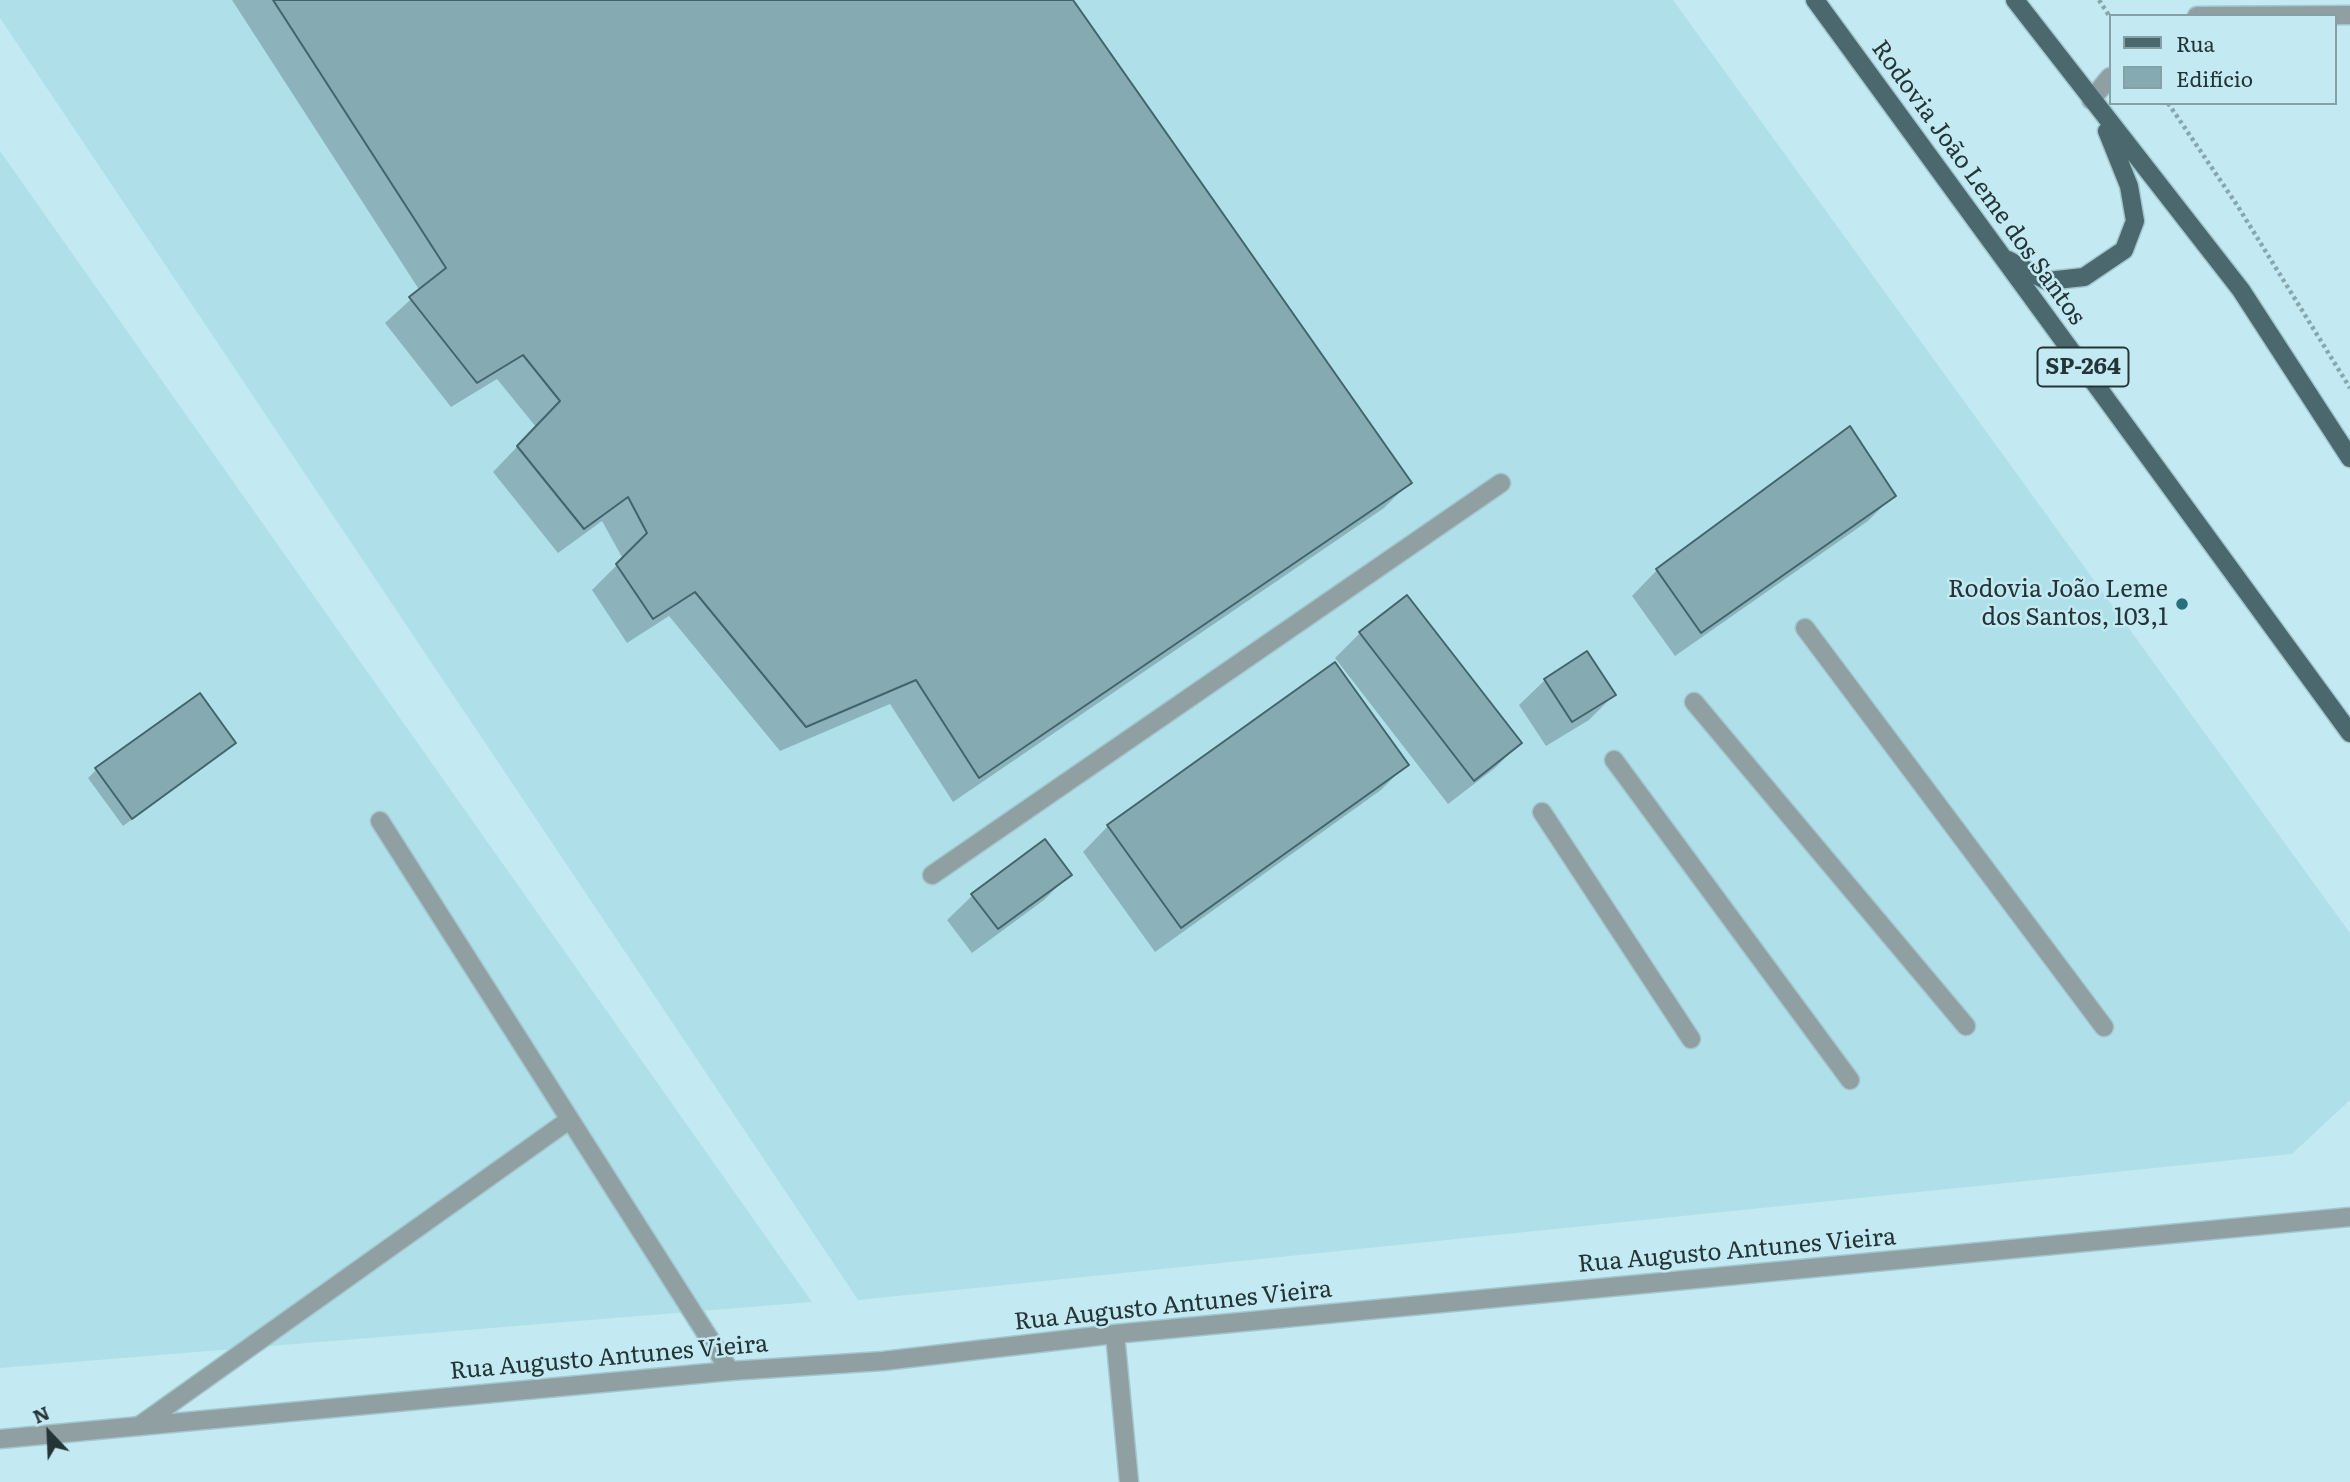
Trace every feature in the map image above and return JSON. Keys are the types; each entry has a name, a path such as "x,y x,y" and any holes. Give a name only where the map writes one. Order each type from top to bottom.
{"main road":[{"name":"Rodovia João Leme dos Santos","path":"1815,0 2350,733"},
{"path":"2015,0 2241,290 2350,458"},
{"path":"2002,257 2047,281 2084,277 2124,250 2135,221 2129,186 2114,145 2091,100"}],"street":[{"path":"2091,100 2108,79"},
{"path":"932,875 1501,482"},
{"path":"1805,628 2104,1027"},
{"path":"1694,702 1966,1026"},
{"path":"1614,760 1850,1080"},
{"path":"1542,812 1691,1039"},
{"path":"380,821 730,1371"},
{"path":"139,1426 569,1120"},
{"name":"Rua Augusto Antunes Vieira","path":"0,1439 730,1371 883,1361 1115,1334 2350,1217"},
{"path":"1115,1334 1129,1482"}],"path":[{"path":"2169,105 2237,205 2350,388"}],"shaded area":[{"path":"0,0 1673,0 2350,933 2350,1100 2292,1154 858,1300 0,18"},
{"path":"0,151 812,1302 0,1368"}],"building":[{"path":"273,0 1073,0 1412,483 979,778 916,680 806,727 695,592 653,619 616,564 647,533 628,497 584,529 517,446 560,401 523,355 477,383 409,297 446,268"},
{"path":"1850,426 1896,496 1701,633 1656,569"},
{"path":"1407,595 1522,743 1474,781 1359,632"},
{"path":"1587,651 1616,695 1572,722 1544,679"},
{"path":"1335,662 1409,765 1181,928 1107,825"},
{"path":"200,693 236,743 132,819 95,768"},
{"path":"1045,839 1072,875 998,929 971,894"}],"place":[{"name":"Rodovia João Leme dos Santos, 103,1","path":"2182,604"}]}
